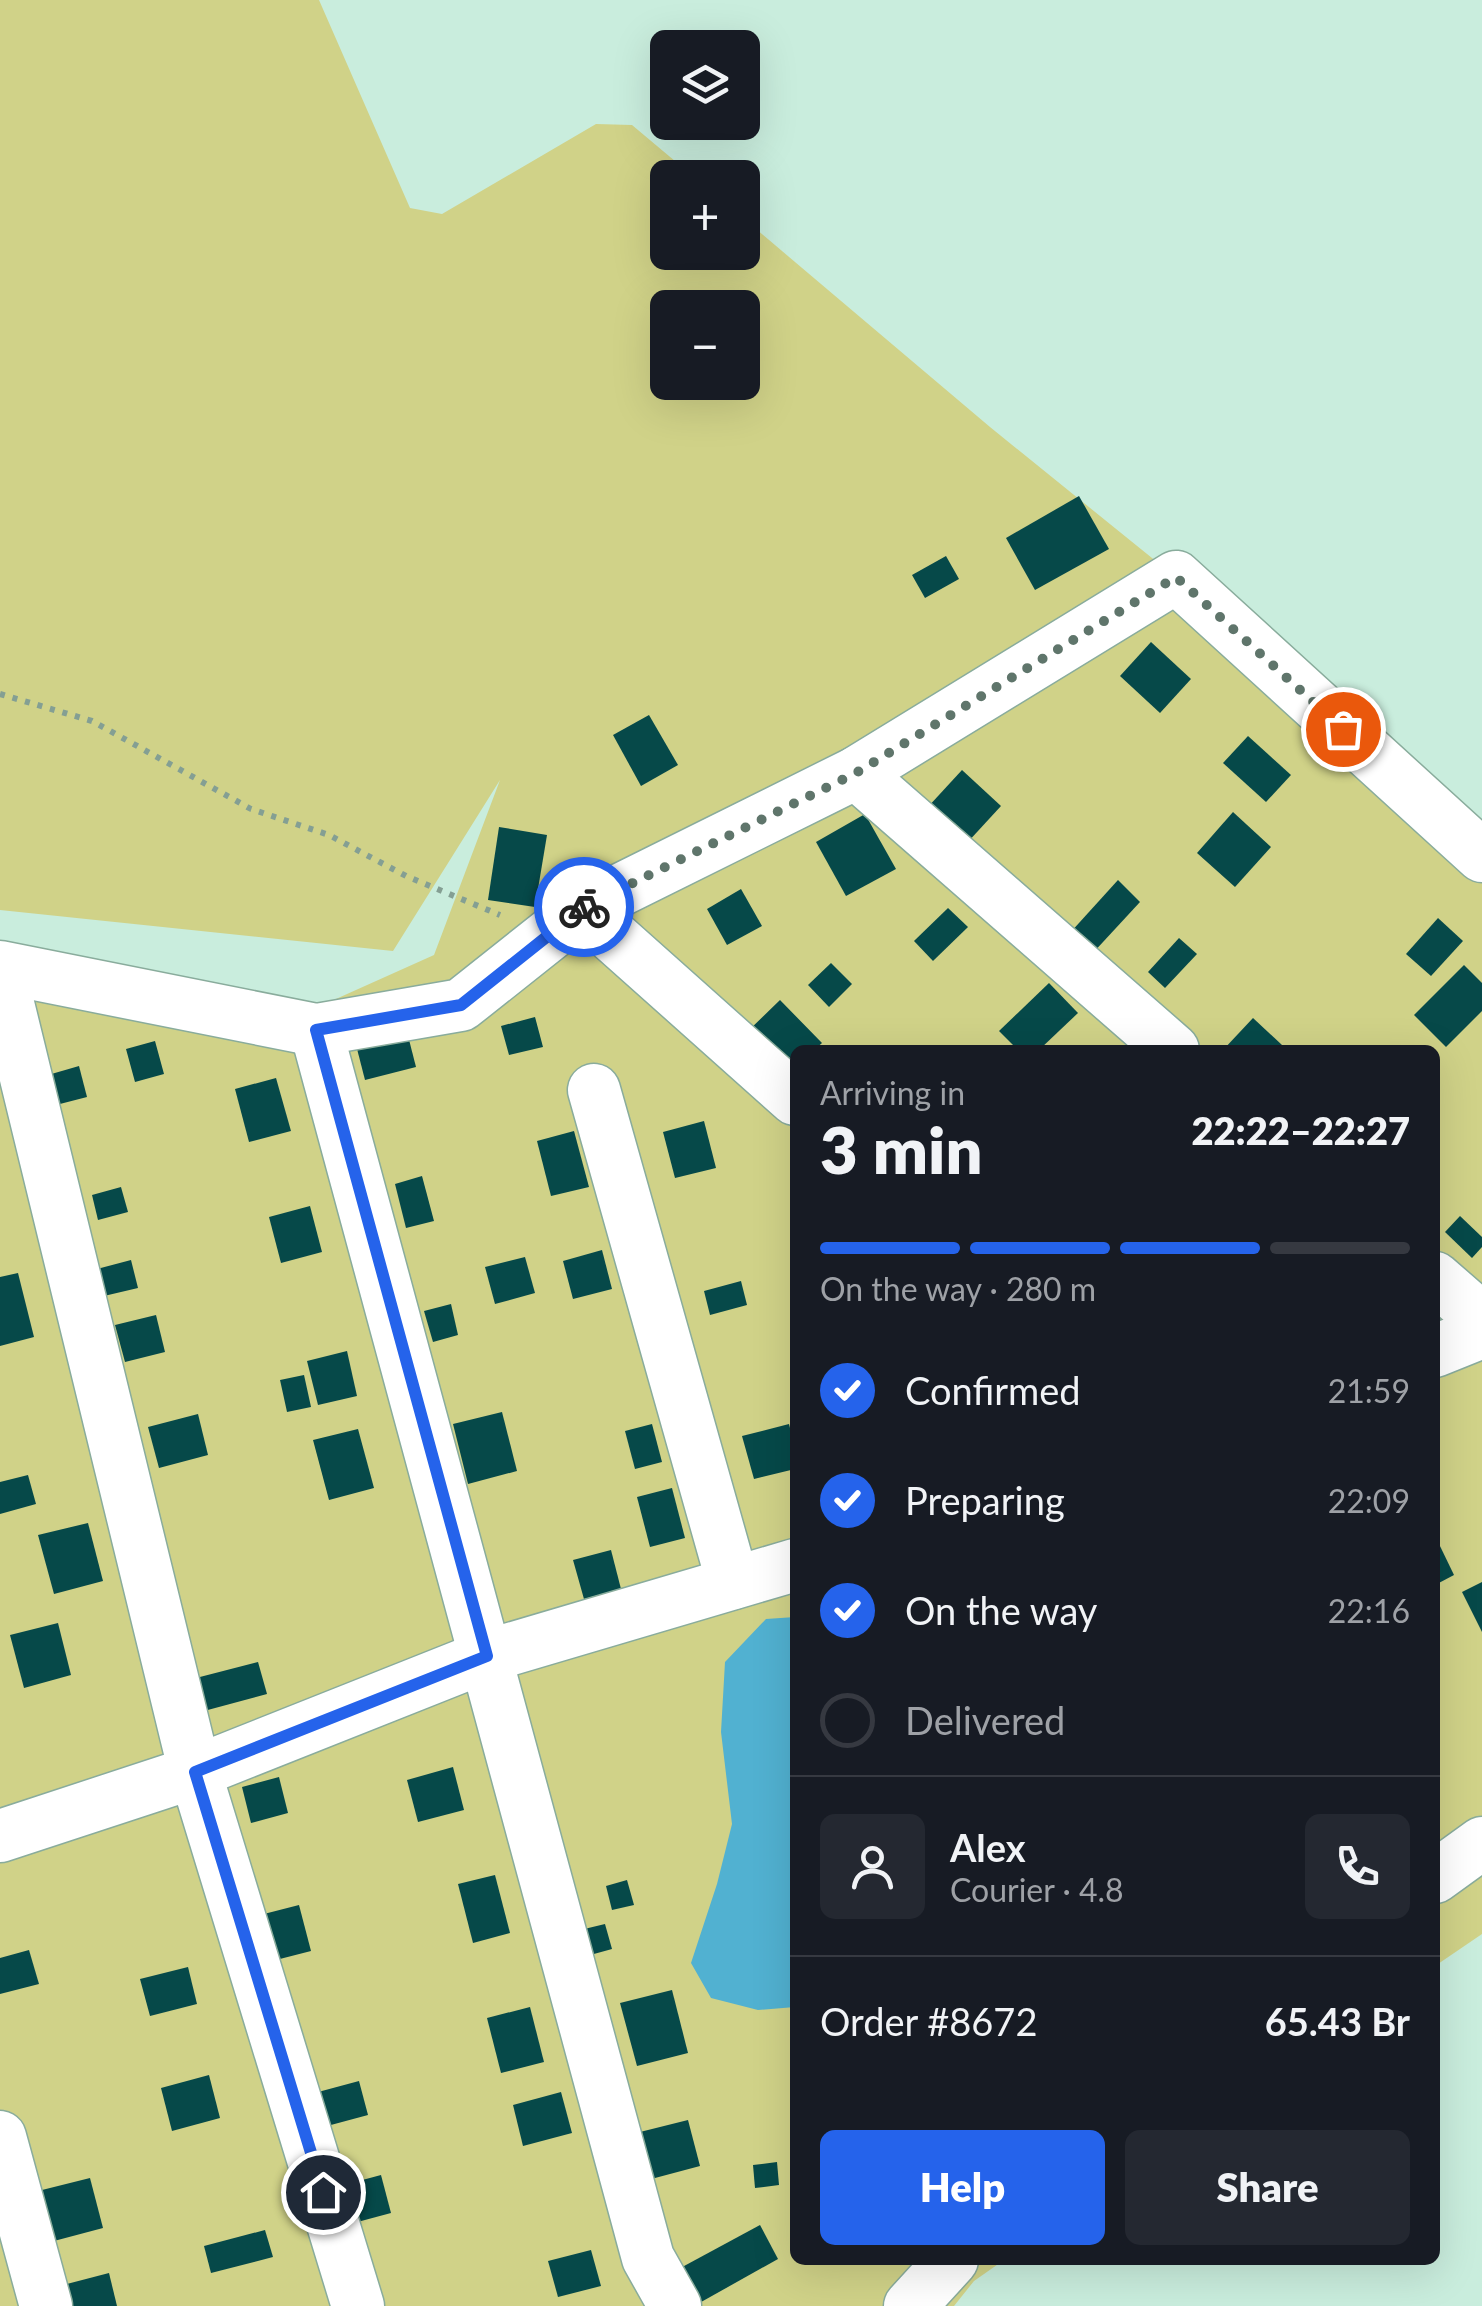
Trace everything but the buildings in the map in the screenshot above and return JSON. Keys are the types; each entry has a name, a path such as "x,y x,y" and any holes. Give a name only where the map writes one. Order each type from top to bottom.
{"street":[{"path":"358,2306 195,1772 0,969 316,1030 461,1005 567,920 856,773 1176,577 1482,856"},
{"path":"856,773 1168,1045"},
{"path":"567,920 790,1095"},
{"path":"316,1030 648,2258 675,2306"},
{"path":"594,1090 733,1583"},
{"path":"1440,1282 1482,1320"},
{"path":"1440,1348 1482,1332"},
{"path":"0,1836 195,1772 487,1656 790,1566"},
{"path":"1440,1873 1482,1843"},
{"path":"0,2137 46,2306"},
{"path":"910,2306 947,2265"}],"path":[{"path":"0,694 92,722 251,809 329,834 462,902 567,920"}],"green space":[{"path":"0,0 319,0 410,208 442,214 596,124 632,125 674,160 650,160 650,270 760,270 760,232 990,427 1482,825 1482,1934 1440,1963 1440,1045 790,1045 790,2265 997,2265 974,2281 954,2306 0,2306 0,974 298,1016 434,955 500,780 393,951 0,910"}],"water":[{"path":"790,1617 790,2007 758,2010 711,1998 691,1963 732,1824 721,1732 725,1662 766,1619"}],"way so far":[{"path":"584,907 856,773 1176,577 1343,729"}],"route":[{"path":"323,2192 195,1772 487,1656 316,1030 461,1005 584,907"}]}
